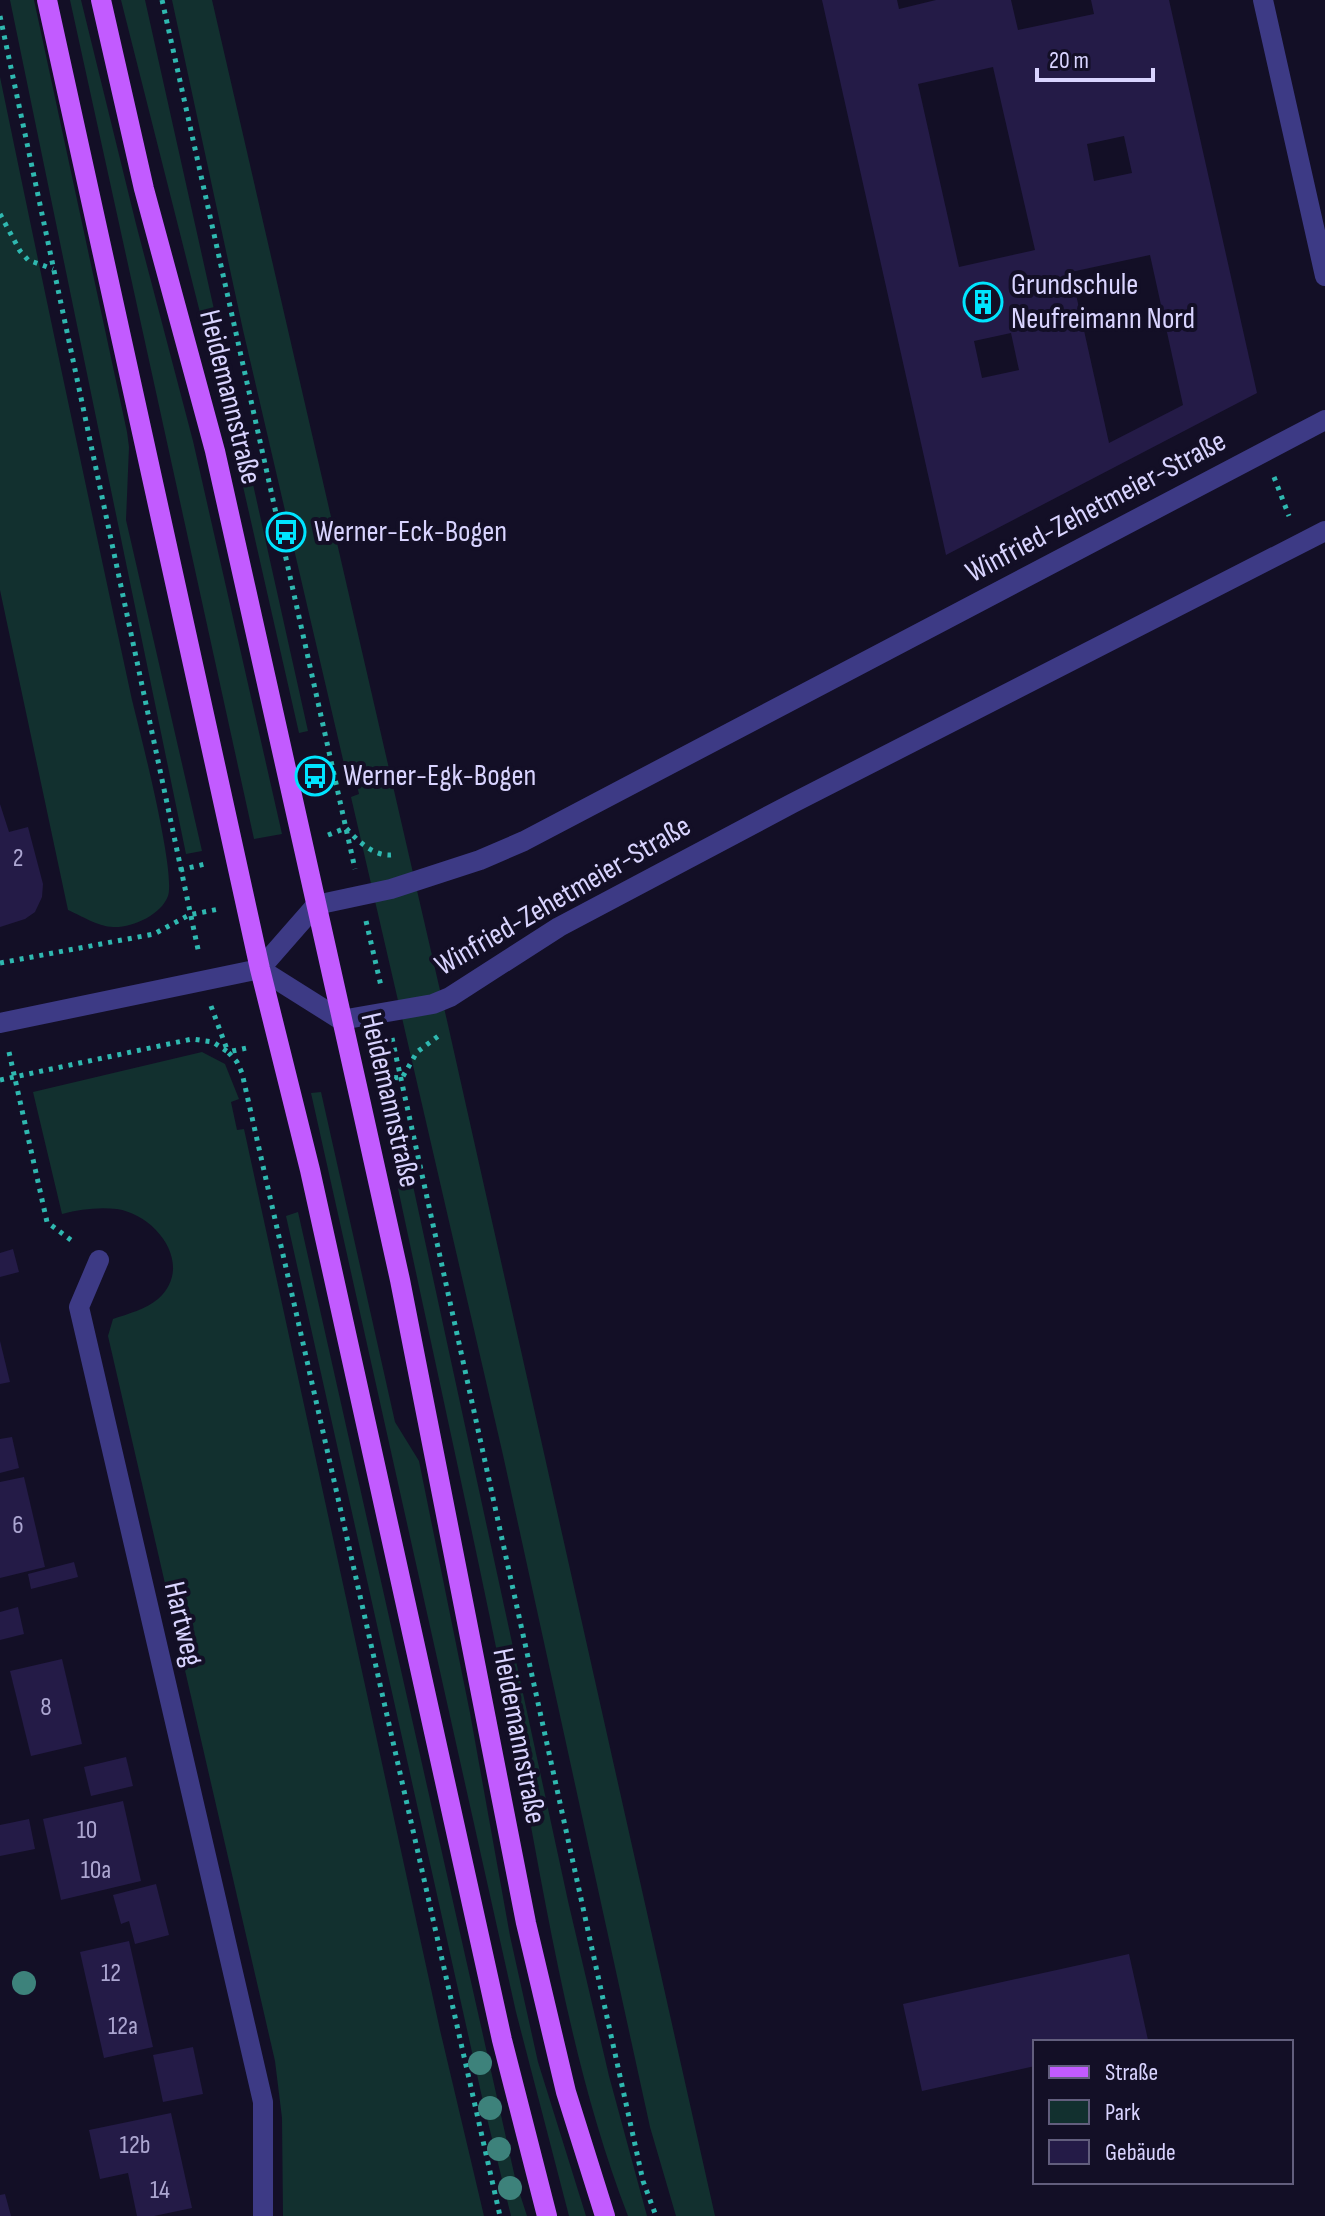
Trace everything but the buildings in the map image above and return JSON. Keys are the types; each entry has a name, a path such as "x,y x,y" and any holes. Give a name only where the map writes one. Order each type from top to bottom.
{"main road":[{"path":"47,0 260,969 313,1185 502,2040 547,2216"},
{"name":"Heidemannstraße","path":"101,0 144,189 215,451 400,1280 526,1923 566,2092 605,2216"}],"street":[{"path":"1263,0 1325,276"},
{"name":"Winfried-Zehetmeier-Straße","path":"316,905 437,875 524,841 1325,420"},
{"name":"Winfried-Zehetmeier-Straße","path":"341,1020 433,1004 450,997 533,941 587,912 1325,531"},
{"path":"0,1023 260,969 316,905"},
{"path":"260,969 341,1020"},
{"name":"Hartweg","path":"99,1260 79,1307 263,2102 263,2216"}],"path":[{"name":"Heidemannstraße","path":"162,0 643,2181 656,2216"},
{"path":"0,16 189,915 214,1016 228,1052"},
{"path":"0,214 28,260 54,269"},
{"path":"323,784 335,781"},
{"path":"0,963 154,934 189,915"},
{"path":"402,1078 417,1052 448,1030"},
{"path":"0,1080 192,1039 213,1042 228,1052 242,1073 500,2216"},
{"path":"13,1077 47,1222 99,1260"},
{"path":"253,1125 265,1125"}],"green space":[{"path":"10,0 34,0 127,432 126,520 202,851 186,854"},
{"path":"70,0 81,0 193,441 282,834 254,839"},
{"path":"121,0 145,0 308,731 299,733 235,451"},
{"path":"172,0 212,0 448,1025 715,2216 676,2216 650,2127 503,1455 351,797 359,794 352,763 344,764 243,330"},
{"path":"0,77 167,860 169,882 164,903 145,919 121,927 102,925 68,910 0,590"},
{"path":"202,1052 225,1064 239,1099 231,1102 237,1130 244,1129 440,2030 484,2216 283,2216 282,2118 275,2061 108,1336 113,1319 158,1299 169,1286 173,1272 172,1258 157,1231 132,1213 103,1208 62,1214 33,1092"},
{"path":"321,1092 395,1422 419,1461 470,1713 510,1936 538,2062 586,2216 569,2216 516,2012 311,1093"},
{"path":"379,1097 394,1098 568,1901 609,2076 647,2216 628,2216 606,2155 572,2030 493,1634"},
{"path":"298,1212 516,2182 527,2216 511,2216 484,2106 286,1216"}],"place":[{"name":"Grundschule Neufreimann Nord","path":"983,302"},
{"name":"Werner-Eck-Bogen","path":"286,532"},
{"name":"Werner-Egk-Bogen","path":"315,776"}]}
